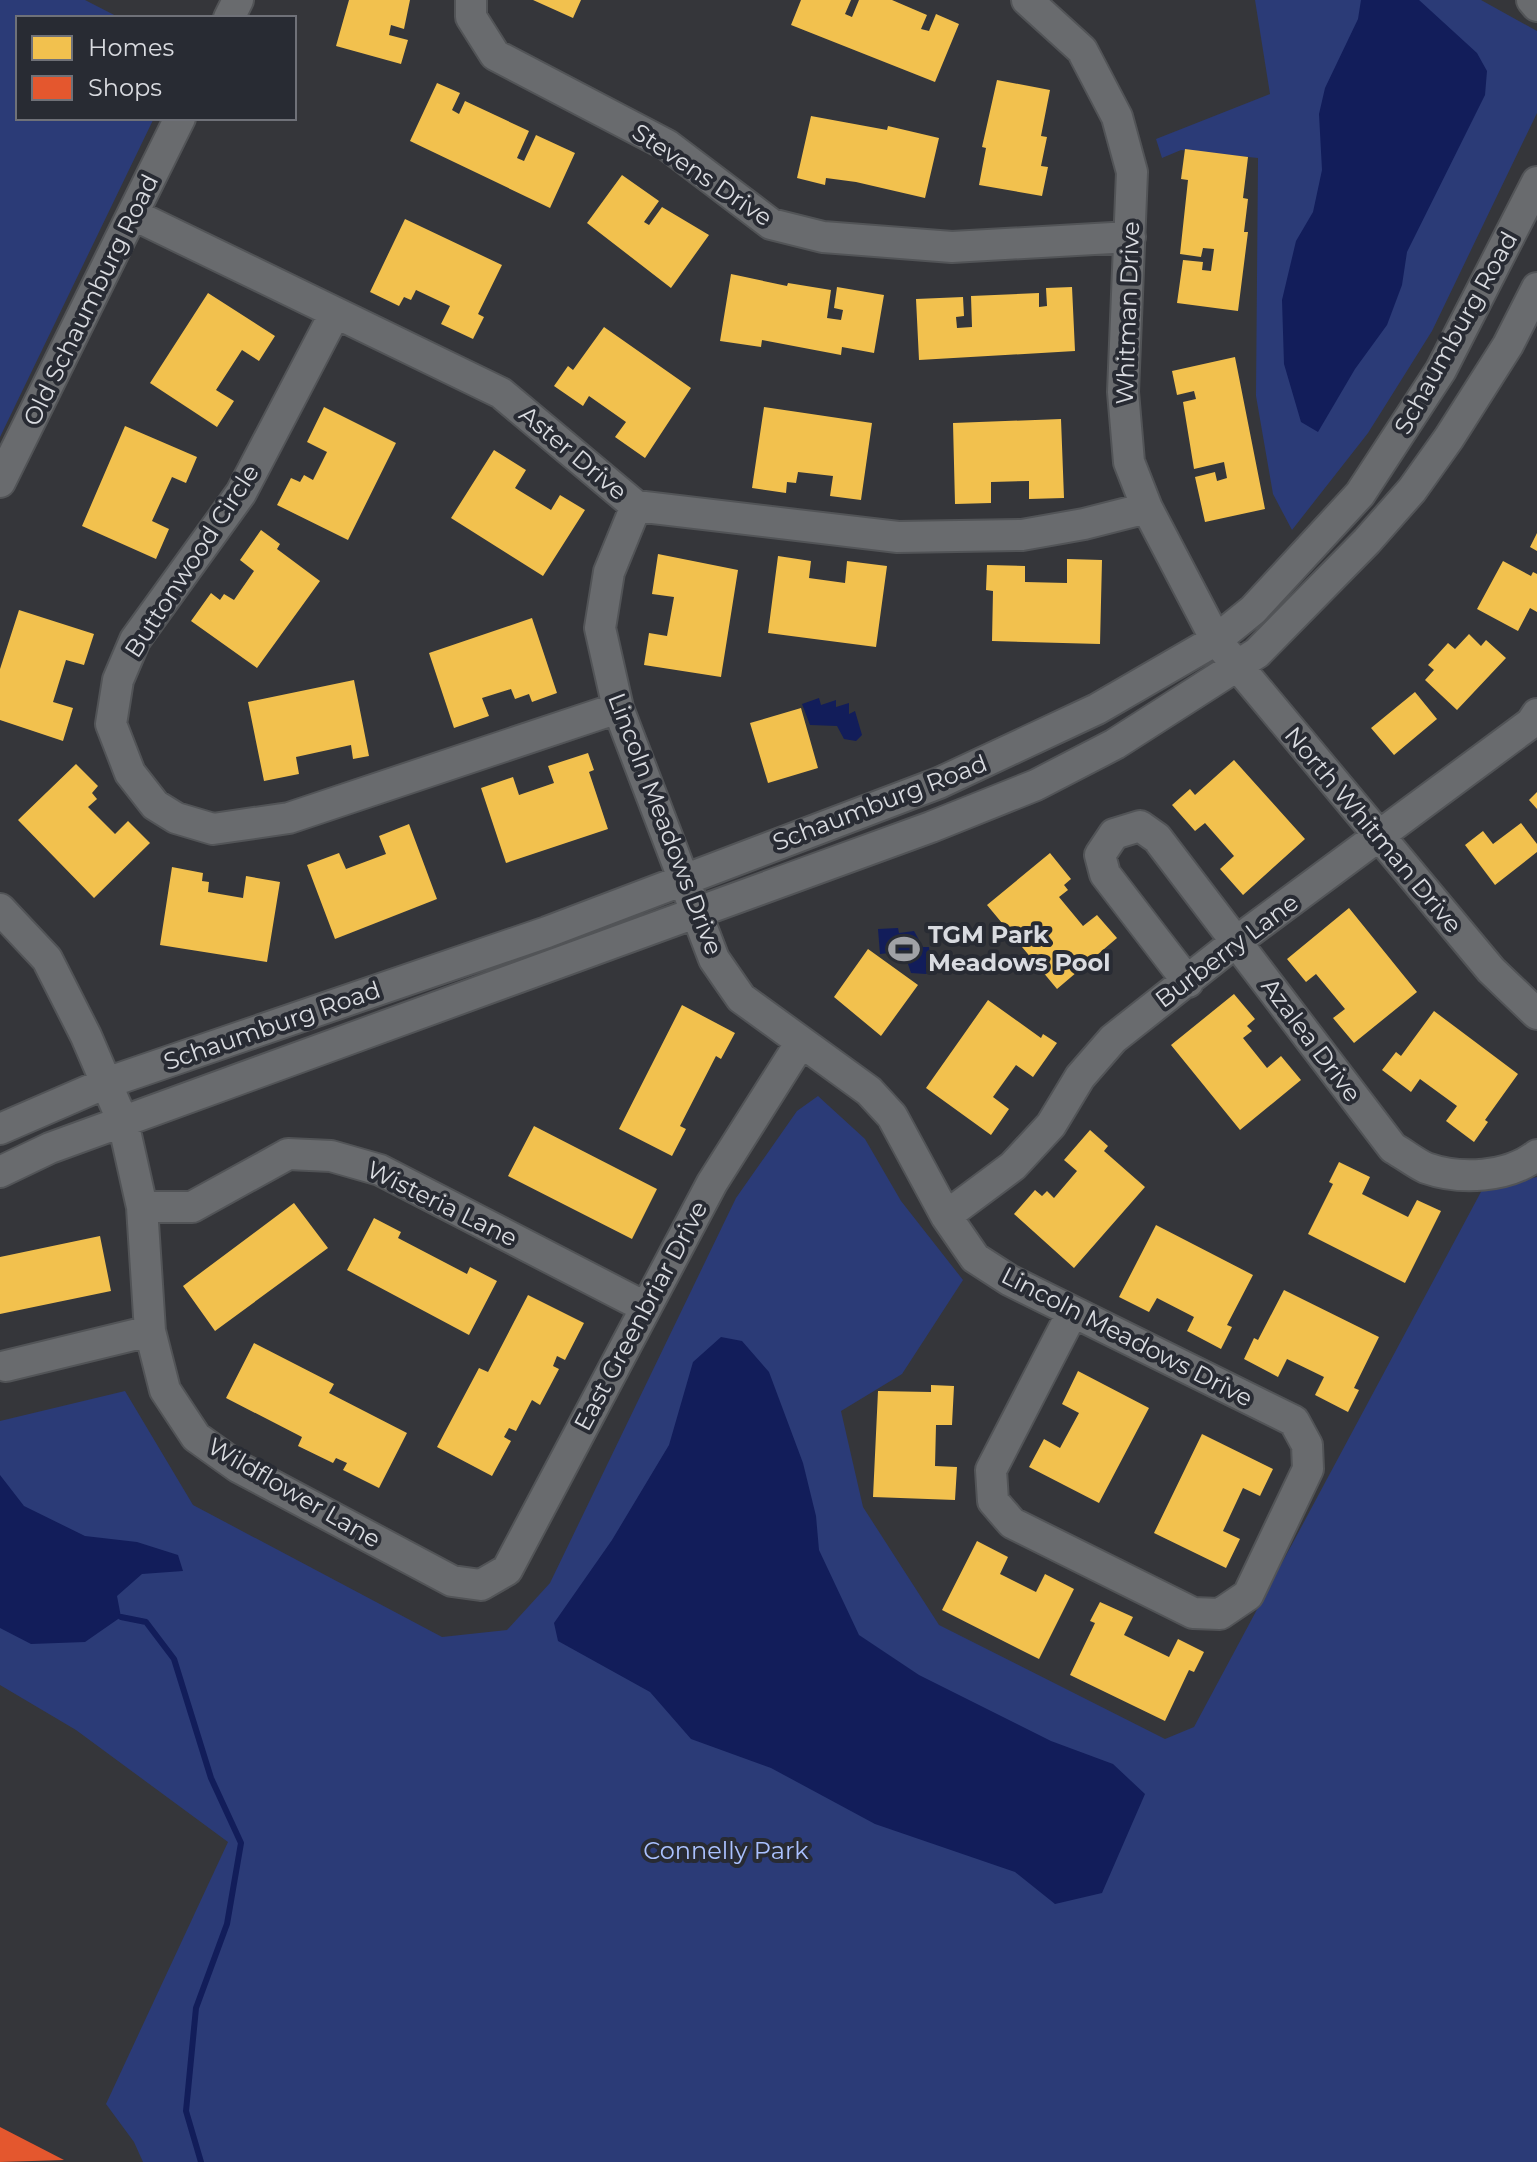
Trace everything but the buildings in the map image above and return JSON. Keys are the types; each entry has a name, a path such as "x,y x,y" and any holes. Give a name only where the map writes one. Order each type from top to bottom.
{"street":[{"name":"Stevens Drive","path":"471,0 471,17 495,55 667,145 771,224 823,237 952,247 1130,237"},
{"name":"Whitman Drive","path":"1027,0 1082,50 1117,117 1132,172 1123,392 1129,462 1147,508 1216,640"},
{"path":"1532,0 1537,6"},
{"name":"Old Schaumburg Road","path":"0,482 179,120"},
{"name":"Schaumburg Road","path":"0,1129 106,1083 547,932 851,817 1015,750 1097,709 1216,640 1263,599 1360,494 1441,370 1537,182"},
{"name":"Aster Drive","path":"134,215 501,393 636,506 898,537 1022,535 1147,508"},
{"name":"Schaumburg Road","path":"0,1172 50,1148 697,913 1036,785 1115,744 1257,653 1318,593 1412,490 1508,345 1537,288"},
{"name":"Buttonwood Circle","path":"335,313 241,493 135,640 118,680 111,724 130,773 155,805 176,818 221,828 289,818 618,708"},
{"name":"Lincoln Meadows Drive","path":"636,506 609,572 600,628 618,708 714,959 741,998 869,1091 892,1116 946,1216 975,1258 1072,1313 1294,1421 1307,1445 1308,1469 1248,1595 1220,1614 1193,1613 1012,1523 993,1501 991,1470 1072,1313"},
{"name":"North Whitman Drive","path":"1216,640 1491,970 1537,1014"},
{"name":"Burberry Lane","path":"946,1216 1013,1166 1051,1125 1080,1077 1113,1039 1237,941 1531,723 1537,714"},
{"name":"Azalea Drive","path":"1188,982 1105,874 1100,855 1114,834 1140,826 1157,838 1393,1148 1425,1167 1457,1175 1488,1174 1537,1155"},
{"name":"Wildflower Lane","path":"0,909 47,959 123,1122 142,1207 150,1331 165,1390 196,1437 238,1467 452,1581 481,1585"},
{"name":"East Greenbriar Drive","path":"481,1585 507,1570 712,1183 801,1042"},
{"name":"Wisteria Lane","path":"142,1207 192,1207 288,1154 331,1156 380,1170 645,1307"},
{"path":"6,1366 150,1331"}],"green space":[{"path":"0,0 85,0 116,16 16,16 16,120 153,120 0,437"},
{"path":"1255,0 1481,0 1537,31 1537,113 1432,331 1368,433 1292,530 1273,494 1256,396 1258,158 1181,150 1162,158 1156,139 1270,94"},
{"name":"Connelly Park","path":"818,1096 865,1139 901,1201 963,1280 902,1374 841,1411 863,1507 939,1625 1165,1739 1194,1727 1482,1190 1537,1177 1537,2162 143,2162 134,2142 106,2104 228,1842 76,1730 0,1685 0,1421 125,1391 193,1505 442,1637 507,1630 550,1583 736,1198 797,1111"}],"shaded area":[{"path":"1361,0 1419,0 1477,53 1487,71 1485,95 1407,252 1402,285 1387,325 1355,369 1318,432 1301,422 1284,364 1282,300 1296,241 1313,212 1322,170 1319,114 1325,88 1358,19"},
{"path":"819,698 821,705 836,700 836,707 849,703 849,714 855,711 862,735 856,741 844,739 837,726 810,725 802,704"},
{"name":"TGM Park Meadows Pool","path":"898,928 899,933 914,931 923,947 929,947 931,969 926,974 911,973 907,961 900,961 899,952 880,954 878,929"},
{"path":"721,1337 742,1341 769,1372 803,1463 816,1516 819,1550 859,1635 919,1675 1051,1741 1113,1764 1145,1794 1102,1893 1055,1904 1015,1872 875,1824 771,1768 691,1739 650,1692 558,1641 554,1623 612,1540 669,1445 693,1362"},
{"path":"0,1475 24,1506 85,1536 137,1542 178,1555 183,1571 142,1574 117,1596 121,1617 85,1642 31,1644 0,1628"}],"waterway":[{"path":"121,1617 146,1622 174,1659 211,1778 241,1843 227,1924 196,2008 186,2111 201,2162"}],"place":[{"name":"TGM Park Meadows Pool","path":"904,949"}]}
